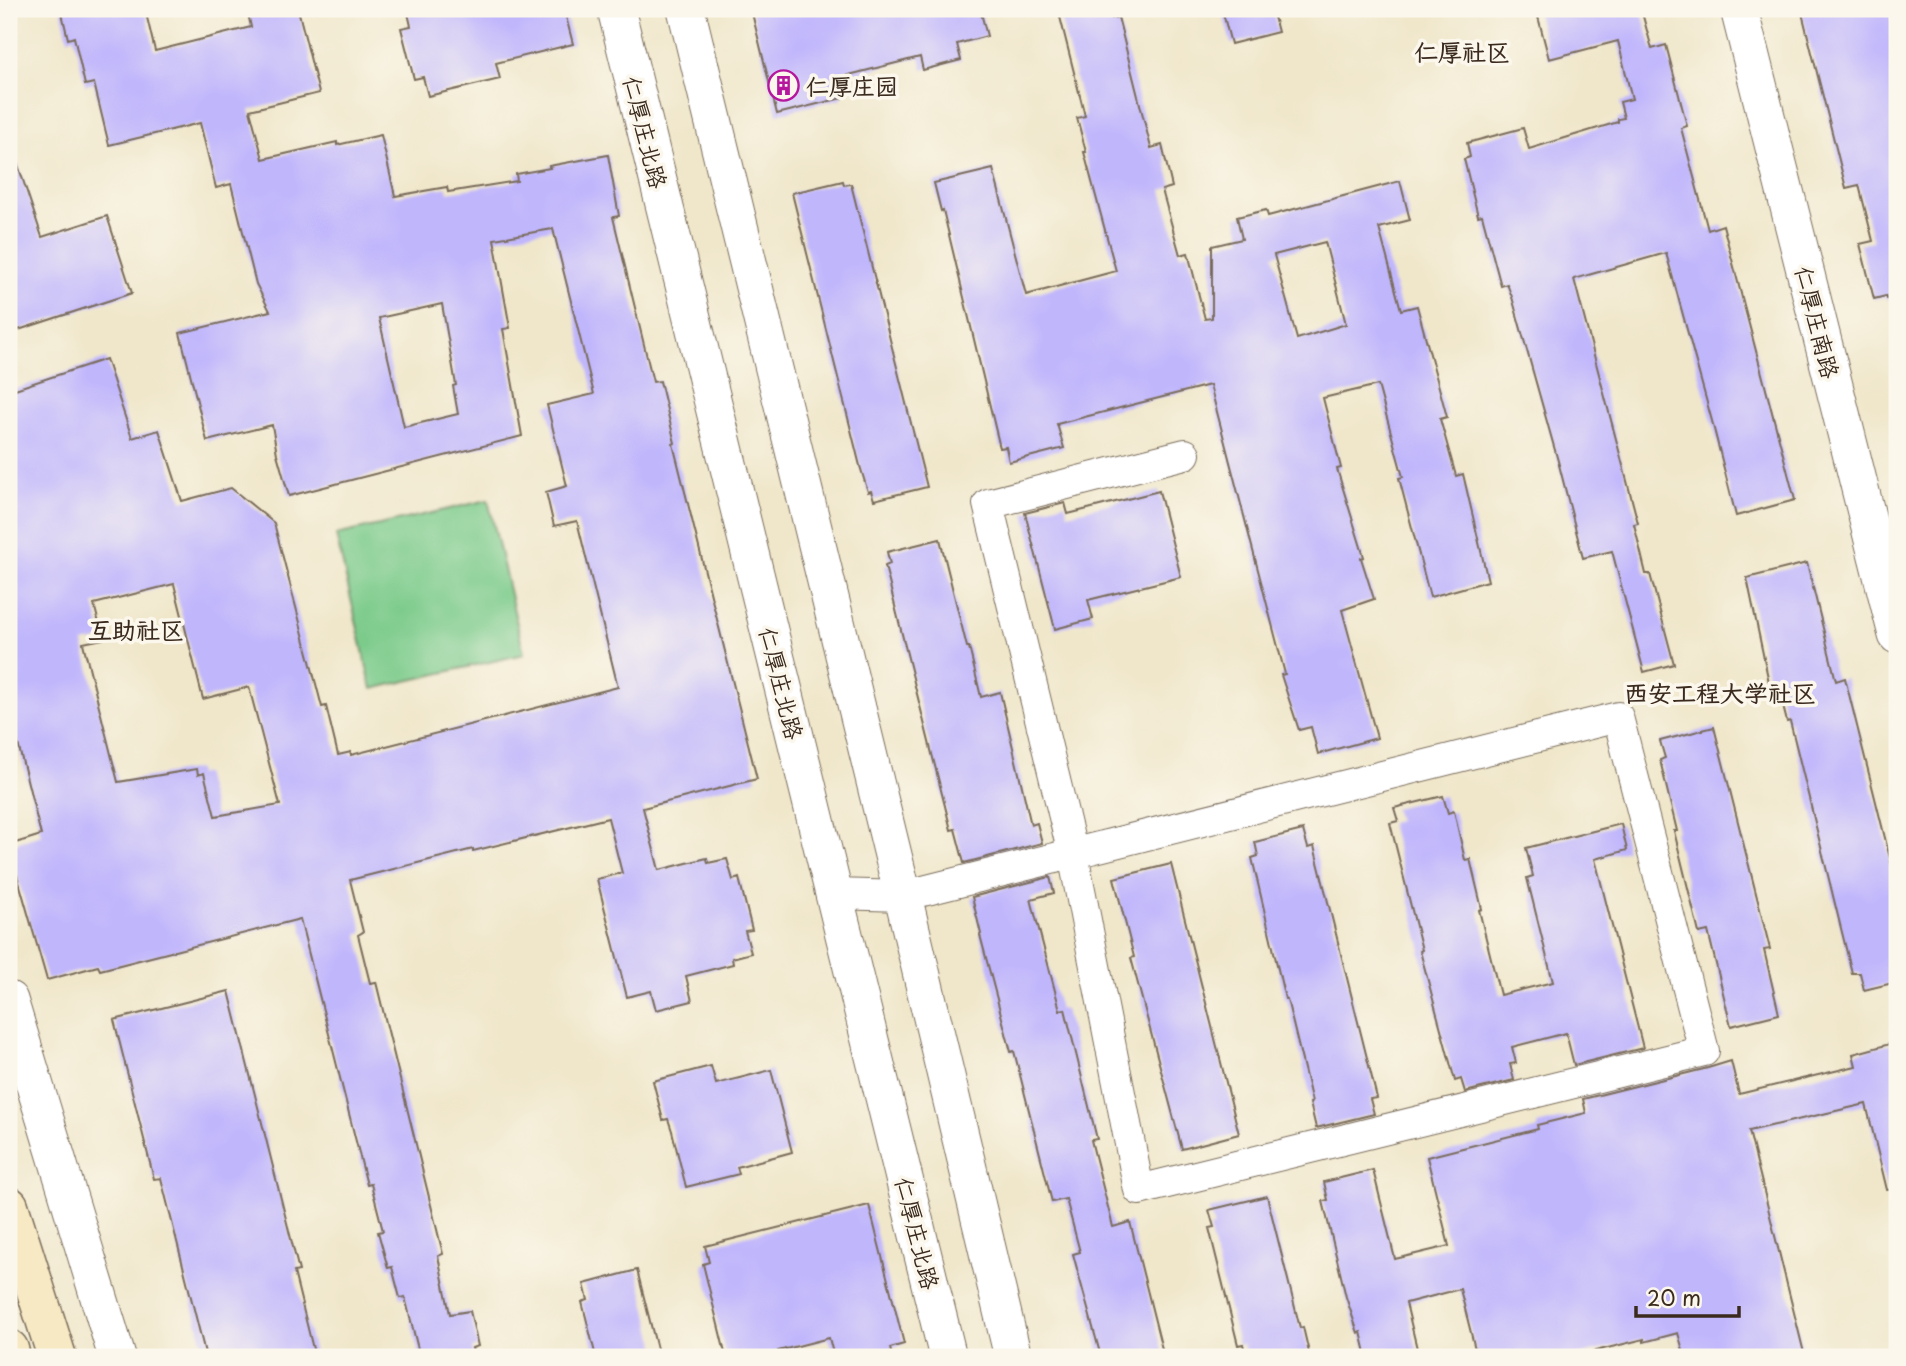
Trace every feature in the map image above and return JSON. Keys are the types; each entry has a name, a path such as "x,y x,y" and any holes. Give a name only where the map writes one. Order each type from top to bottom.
{"main road":[{"path":"9,1206 57,1357"},
{"path":"9,1349 12,1357"}],"street":[{"name":"仁厚庄北路","path":"616,9 948,1357"},
{"path":"686,9 1013,1357"},
{"name":"仁厚庄南路","path":"1739,9 1897,635"},
{"path":"835,894 903,896 1073,854 1618,717 1703,1051 1139,1190 1073,854 988,504 1185,454"},
{"path":"9,1000 117,1357"}],"green space":[{"path":"488,500 524,654 372,689 336,535"}],"building":[{"path":"61,9 145,9 155,51 251,27 247,9 298,9 319,93 250,110 263,159 381,135 395,196 447,187 448,192 517,181 516,174 608,155 619,216 613,217 653,382 660,381 675,443 673,444 757,779 643,808 659,870 707,858 708,863 727,859 733,880 739,878 752,930 745,931 751,953 732,958 733,964 686,976 692,1001 656,1010 651,991 627,997 597,879 622,873 608,818 350,880 363,932 358,935 370,983 376,982 443,1254 438,1256 450,1314 470,1311 478,1346 472,1348 474,1357 420,1357 405,1297 400,1298 392,1267 388,1268 378,1232 383,1231 371,1184 367,1185 300,919 100,970 98,966 47,980 9,847 41,835 9,708 9,391 106,359 132,438 159,430 182,501 231,488 274,523 322,707 326,706 338,755 351,752 351,755 618,687 577,521 554,526 546,492 567,486 547,405 594,394 553,229 494,239 510,328 503,329 522,436 289,496 272,425 207,441 180,333 270,311 256,284 231,184 216,188 200,123 109,145 94,83 85,85 74,37 68,39","holes":["442,304 456,385 453,386 458,414 404,427 379,318","174,584 203,699 249,687 280,805 215,816 204,773 198,775 197,769 118,782 83,643 103,639 94,604"]},
{"path":"407,9 564,9 573,44 496,63 500,79 428,96 423,77 414,79 401,28 411,26"},
{"path":"751,9 980,9 987,36 957,44 961,60 923,70 920,57 837,78 842,98 777,114"},
{"path":"1058,9 1110,9 1112,18 1118,17 1151,148 1162,145 1172,187 1162,190 1180,255 1188,253 1205,319 1212,318 1212,246 1242,239 1237,217 1266,210 1268,216 1400,181 1410,220 1379,228 1401,310 1417,306 1447,417 1440,419 1456,476 1463,474 1488,581 1430,597 1399,478 1403,477 1378,385 1323,398 1341,468 1337,469 1374,599 1342,610 1377,738 1318,754 1311,727 1299,730 1281,675 1285,674 1210,385 1057,424 1064,448 1009,462 1006,447 1000,448 943,210 941,211 934,183 993,169 1026,295 1116,271 1077,118 1085,116","holes":["1325,242 1346,324 1297,339 1274,255"]},
{"path":"1222,9 1272,9 1278,32 1231,44"},
{"path":"1536,9 1641,9 1652,49 1666,45 1687,126 1681,128 1708,230 1723,225 1795,500 1736,516 1666,253 1574,279 1638,523 1634,524 1646,574 1650,574 1674,664 1644,672 1612,551 1583,558 1512,297 1507,284 1501,286 1482,215 1478,216 1464,159 1470,157 1467,143 1523,128 1529,149 1624,118 1620,102 1632,99 1618,41 1549,59"},
{"path":"1801,9 1889,9 1897,41 1897,298 1887,299 1886,296 1874,299 1860,244 1873,241 1859,185 1846,188"},
{"path":"14,153 42,237 107,216 132,293 9,333 9,154"},
{"path":"843,181 844,185 851,184 927,487 874,500 871,491 868,492 860,466 792,193"},
{"path":"1159,491 1181,577 1088,600 1093,619 1055,629 1025,513 1065,503 1068,514"},
{"path":"940,539 981,697 1000,692 1031,825 1037,823 1042,843 964,863 955,829 951,830 885,566 890,564 887,552"},
{"path":"1807,563 1836,681 1845,678 1897,886 1897,982 1864,990 1860,973 1852,973 1790,721 1787,722 1779,690 1771,692 1747,578"},
{"path":"1714,727 1770,949 1764,950 1779,1014 1731,1026 1708,931 1699,933 1660,760 1665,758 1660,741"},
{"path":"1443,796 1448,813 1454,811 1465,860 1470,859 1482,909 1479,910 1500,995 1553,982 1527,878 1533,876 1526,848 1621,824 1627,850 1595,859 1643,1048 1574,1065 1566,1033 1512,1047 1516,1063 1510,1064 1514,1080 1465,1092 1461,1079 1455,1081 1420,951 1422,950 1390,823 1398,821 1394,808"},
{"path":"1303,830 1308,848 1314,846 1377,1098 1370,1099 1374,1114 1316,1128 1310,1103 1312,1102 1252,858 1258,856 1255,842"},
{"path":"1171,864 1239,1134 1182,1149 1131,958 1134,957 1114,878"},
{"path":"1050,877 1054,893 1031,899 1060,1010 1065,1009 1097,1139 1091,1140 1113,1227 1130,1222 1164,1357 1101,1357 1073,1254 1080,1252 1066,1199 1052,1202 1014,1051 1011,1052 980,935 972,897"},
{"path":"229,991 299,1271 294,1272 315,1357 206,1357 161,1178 154,1179 114,1020"},
{"path":"1897,1042 1897,1189 1887,1190 1866,1104 1749,1131 1805,1357 1685,1357 1678,1333 1571,1357 1477,1357 1460,1289 1406,1303 1419,1357 1367,1357 1361,1332 1358,1333 1346,1297 1323,1201 1328,1200 1324,1182 1373,1170 1395,1259 1449,1246 1427,1157 1538,1129 1537,1125 1586,1113 1583,1099 1731,1061 1739,1094 1856,1066 1853,1054"},
{"path":"711,1066 716,1084 771,1070 792,1152 737,1167 739,1174 686,1187 672,1131 668,1119 663,1120 653,1081"},
{"path":"1267,1196 1300,1328 1303,1327 1310,1357 1246,1357 1243,1344 1238,1345 1209,1228 1214,1227 1209,1210"},
{"path":"869,1205 904,1344 890,1348 892,1357 834,1357 829,1338 778,1351 779,1357 726,1357 703,1264 709,1262 705,1246"},
{"path":"637,1270 659,1357 596,1357 582,1302 588,1300 584,1284"}],"place":[{"name":"仁厚庄园","path":"783,85"}],"district":[{"name":"仁厚社区","path":"1462,51"},
{"name":"互助社区","path":"136,629"},
{"name":"西安工程大学社区","path":"1720,692"}]}
